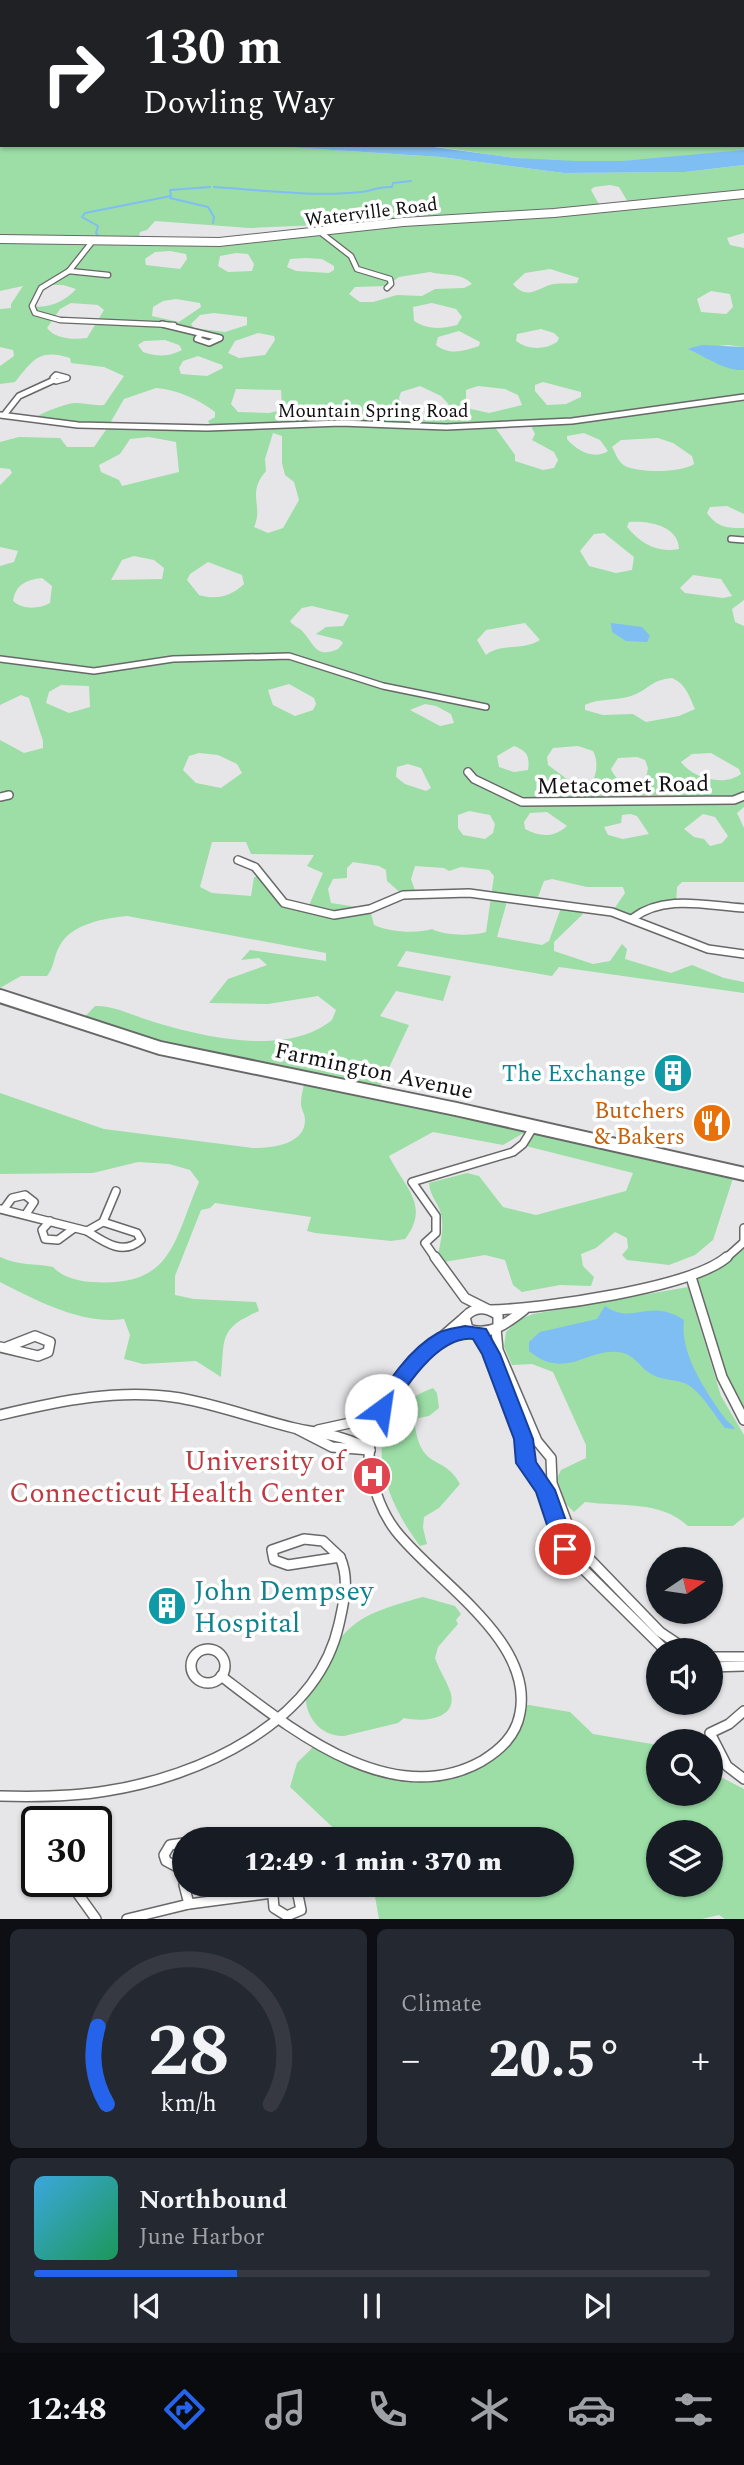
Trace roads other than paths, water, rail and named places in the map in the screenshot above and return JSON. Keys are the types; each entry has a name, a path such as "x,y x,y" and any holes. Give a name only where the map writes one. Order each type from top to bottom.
{"main road":[{"name":"Waterville Road","path":"0,239 91,244 219,242 403,222 554,213 744,194"},
{"name":"Farmington Avenue","path":"0,996 160,1048 534,1125 744,1174"}],"street":[{"path":"320,232 351,256 357,269 390,279 391,284 387,288"},
{"path":"91,244 69,271 41,288 32,306 35,313 60,320 157,323 200,335"},
{"path":"69,271 108,275"},
{"path":"2,415 19,396 54,380"},
{"name":"Mountain Spring Road","path":"2,415 88,425 206,428 341,423 446,427 572,421 744,397"},
{"path":"731,539 744,540"},
{"path":"0,659 106,671 173,659 289,656 383,686 486,707"},
{"name":"Metacomet Road","path":"468,772 485,785 528,803 734,800 744,796"},
{"path":"0,797 9,795"},
{"path":"238,860 255,867 284,903 334,915 370,909 403,895 469,892 602,910 633,918 708,949 744,954"},
{"path":"633,918 641,910 662,902 744,908"},
{"path":"534,1125 525,1142 513,1152 412,1182 437,1220 436,1233 425,1243 465,1298 489,1309 499,1317 496,1343 535,1437 549,1457 552,1483 575,1544 668,1638"},
{"path":"87,1231 103,1222 116,1191"},
{"path":"2,1209 12,1198 25,1195 34,1202 26,1214"},
{"path":"2,1209 87,1231 104,1242 122,1248 133,1247 141,1240 137,1233 103,1222"},
{"path":"50,1221 42,1230 45,1239 62,1238 73,1228"},
{"path":"221,1676 278,1719 363,1765 390,1776 418,1780 450,1776 478,1766 506,1743 518,1722 521,1708 520,1685 506,1650 486,1622 424,1565 390,1524 374,1489 370,1450 373,1430 383,1406 407,1370 473,1310 525,1310 691,1277 722,1262 744,1242 744,1228"},
{"path":"691,1277 722,1377 744,1420"},
{"path":"465,1298 465,1324 476,1332 487,1346 523,1439 530,1468 545,1490 569,1555 652,1638"},
{"path":"445,1337 497,1328 525,1310"},
{"path":"499,1379 511,1377"},
{"path":"0,1415 85,1398 140,1394 199,1402 297,1429 314,1430 359,1443 370,1450"},
{"path":"314,1430 350,1423 383,1406"},
{"path":"297,1429 305,1435 355,1451 370,1450"},
{"path":"526,1457 534,1451 549,1457"},
{"path":"530,1468 544,1469 549,1457"},
{"path":"0,1796 60,1798 177,1773 234,1749 278,1719 314,1679 336,1639 346,1594 345,1569 340,1557 329,1544 314,1539 279,1545 272,1554 275,1562 288,1566 340,1557"},
{"path":"624,1611 633,1605"},
{"path":"723,1657 744,1657"},
{"path":"723,1666 744,1665"},
{"path":"744,1711 729,1724 710,1734 727,1766 744,1779"},
{"path":"172,1845 164,1855 172,1866"},
{"path":"83,1897 96,1919"},
{"path":"187,1897 189,1904"},
{"path":"127,1919 158,1915 189,1904 228,1897"},
{"path":"274,1897 277,1914 285,1918 295,1917 301,1910 298,1897"}],"water":[{"path":"286,147 434,147 515,158 576,161 622,161 744,150 744,165 685,172 564,173 441,157"},
{"path":"702,345 744,347 744,370 722,366 687,349"},
{"path":"611,623 642,627 650,636 647,642 626,641 612,632"},
{"path":"605,1306 625,1313 661,1311 684,1320 686,1345 695,1371 725,1419 735,1429 725,1428 690,1386 653,1375 624,1353 607,1352 575,1361 554,1363 529,1351 529,1342 540,1332 597,1319"}],"waterway":[{"path":"214,187 325,194 361,192 411,181"},
{"path":"99,237 96,233 98,226 82,217 85,213 171,196 170,190 210,187"},
{"path":"170,198 208,207 214,217 213,223"}],"place":[{"name":"The Exchange","path":"673,1073"},
{"name":"Butchers & Bakers","path":"712,1123"},
{"name":"University of Connecticut Health Center","path":"372,1476"},
{"name":"John Dempsey Hospital","path":"167,1606"}]}
